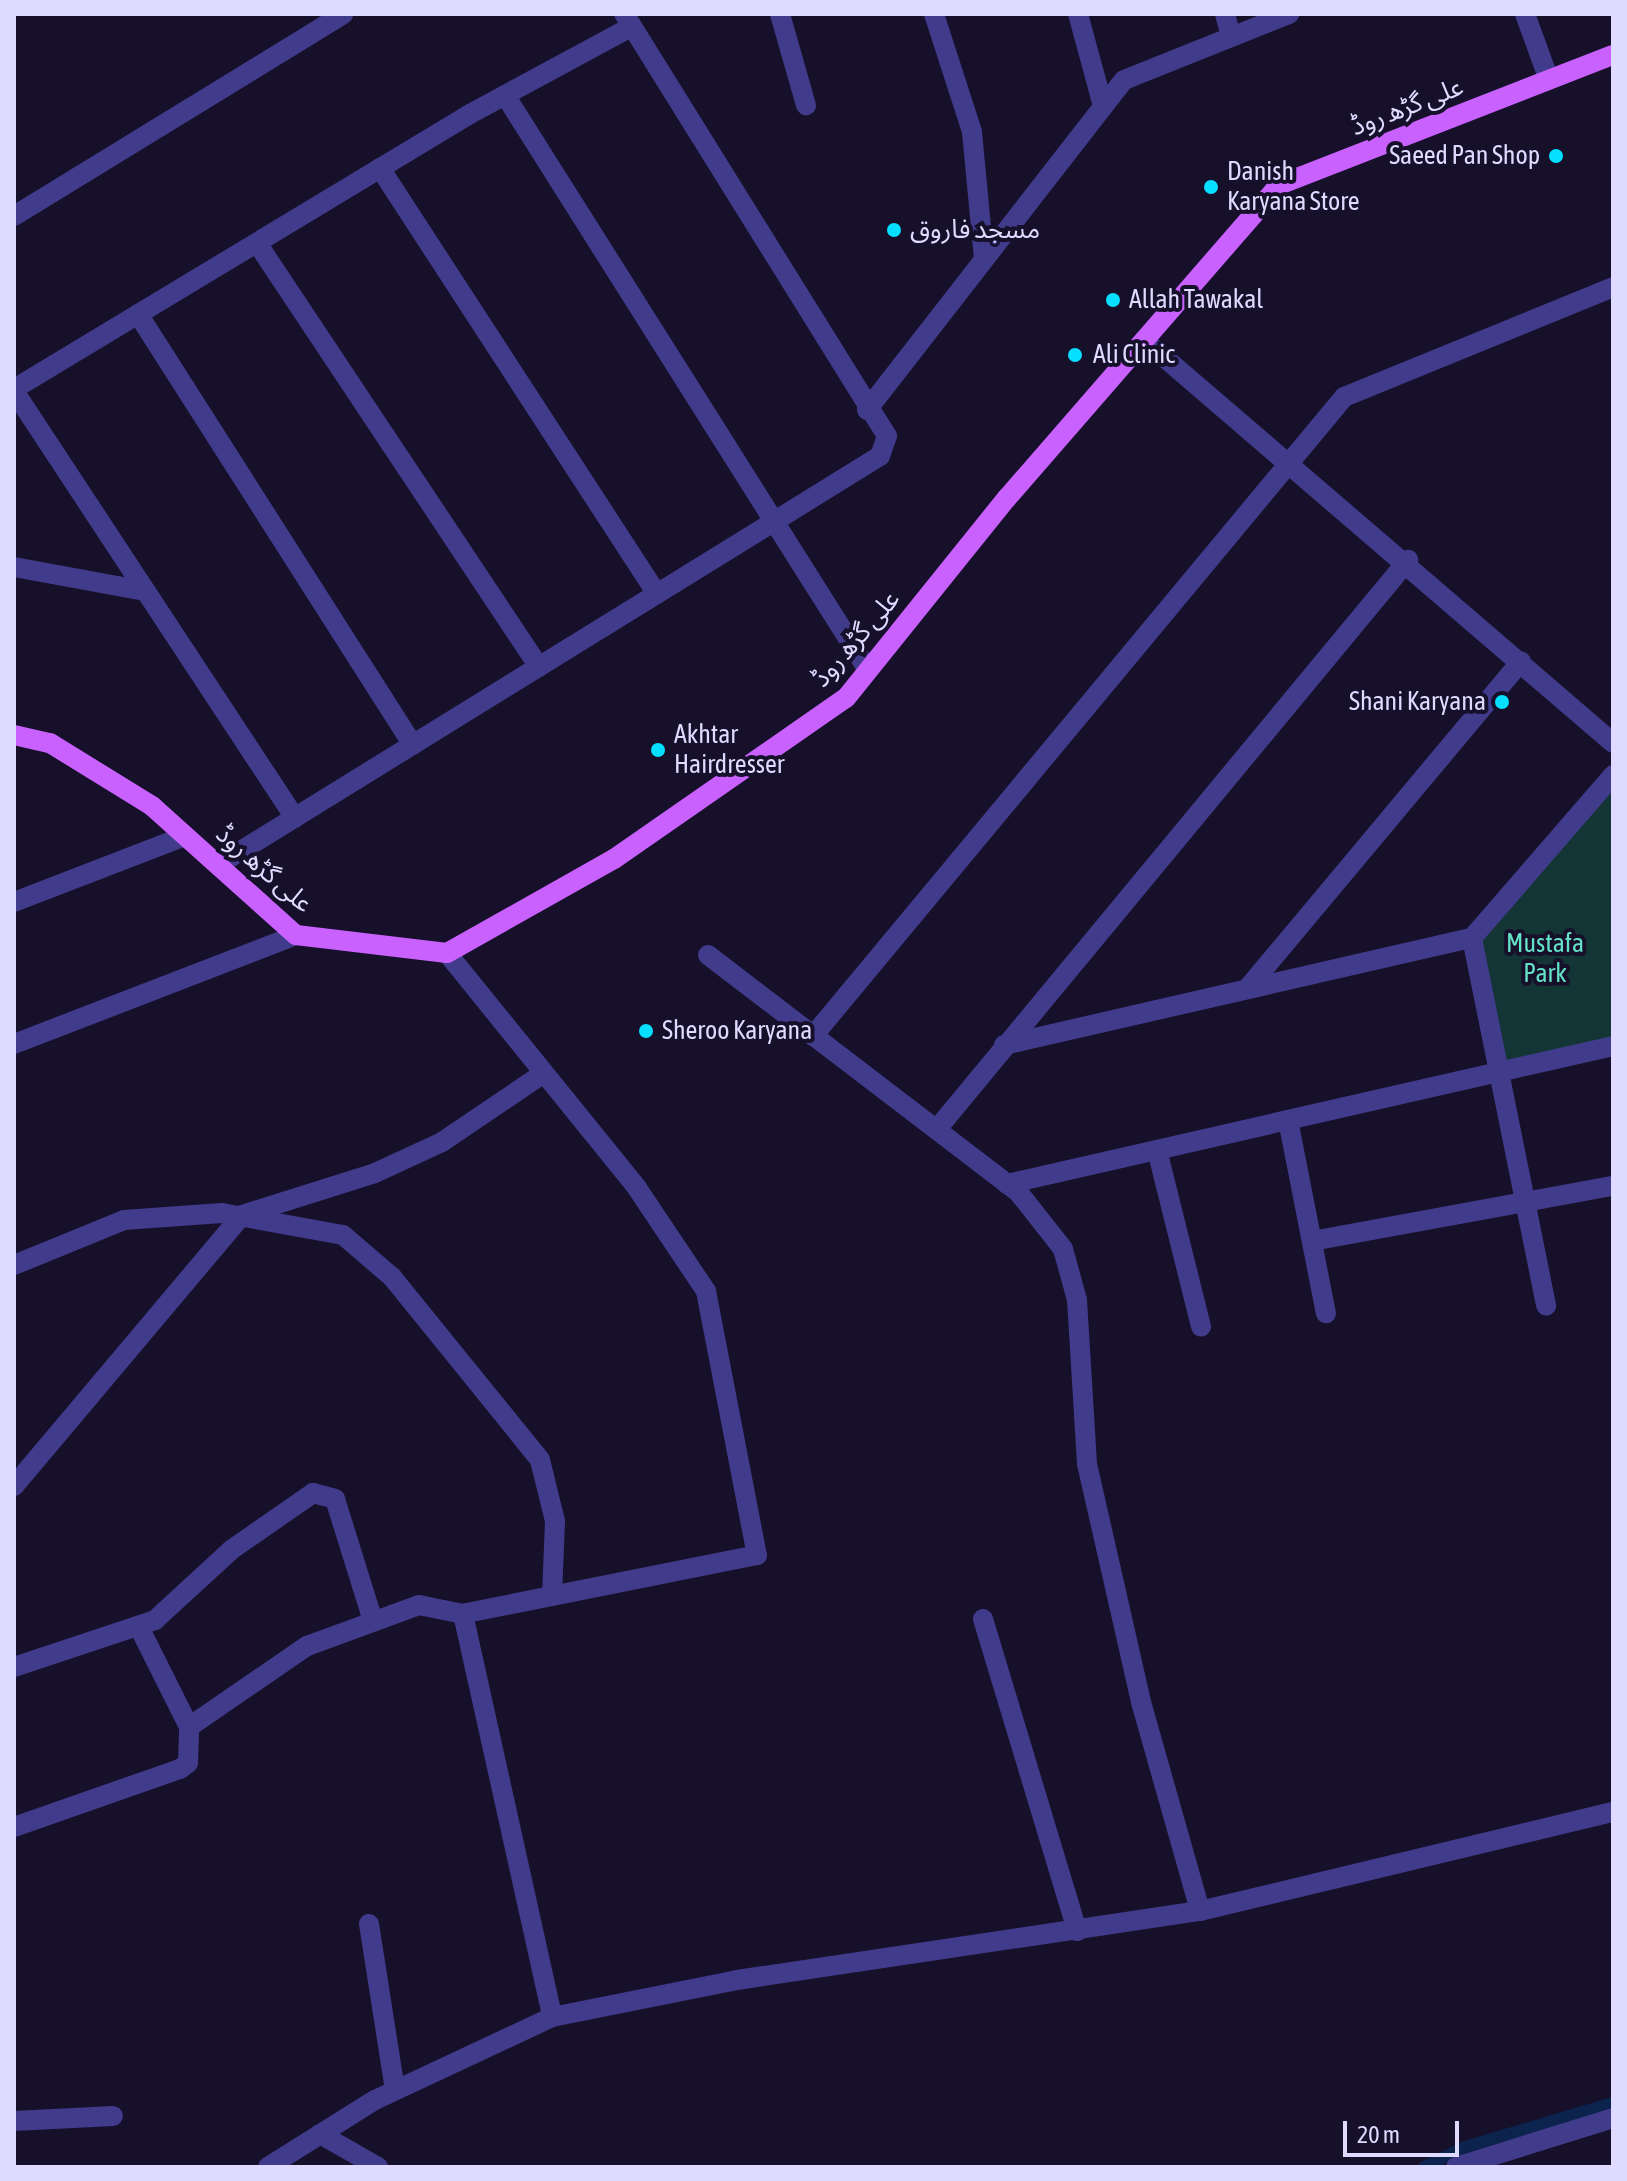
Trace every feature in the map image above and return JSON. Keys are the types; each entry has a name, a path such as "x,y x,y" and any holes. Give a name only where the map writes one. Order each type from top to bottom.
{"main road":[{"name":"علی گڑھ روڈ","path":"14,735 50,743 152,806 296,935 447,953 614,859 846,698 1144,340 1279,185 1613,55"}],"street":[{"path":"14,216 343,14"},
{"path":"780,14 806,105"},
{"path":"934,14 972,132 984,259"},
{"path":"1078,14 1103,106"},
{"path":"1225,14 1231,37"},
{"path":"867,410 1124,80 1289,14"},
{"path":"1525,14 1549,80"},
{"path":"218,865 295,818 657,594 775,522 880,456 887,436 867,410 628,20 14,390 295,818"},
{"path":"505,95 868,670"},
{"path":"380,168 657,594"},
{"path":"257,243 539,667"},
{"path":"813,1036 1344,397 1613,287"},
{"path":"138,314 413,745"},
{"path":"1144,340 1408,560 1613,743"},
{"path":"937,1129 1408,560"},
{"path":"14,567 145,591"},
{"path":"1247,989 1521,661"},
{"path":"1004,1045 1472,938 1613,775"},
{"path":"14,902 185,836"},
{"path":"14,1044 296,935"},
{"path":"1472,938 1546,1306"},
{"path":"189,1727 307,1646 372,1618 436,1603 463,1614 757,1555 706,1291 637,1188 447,953"},
{"path":"708,955 1007,1184 1063,1249 1070,1275 1087,1464 1141,1702 1200,1911"},
{"path":"1007,1184 1613,1046"},
{"path":"14,1486 242,1215 375,1173 442,1142 544,1073"},
{"path":"1288,1120 1326,1313"},
{"path":"1157,1150 1201,1327"},
{"path":"1312,1241 1613,1186"},
{"path":"14,1265 124,1220 242,1215 343,1235 392,1277 540,1460 555,1521 552,1596"},
{"path":"14,1667 139,1627 177,1603 231,1550 313,1493 326,1492 335,1499 372,1618"},
{"path":"463,1614 552,2017"},
{"path":"983,1619 1077,1931"},
{"path":"14,1827 180,1769 188,1763 189,1727 139,1627"},
{"path":"268,2167 395,2090 552,2017 737,1980 1200,1911 1613,1812"},
{"path":"369,1924 395,2090"},
{"path":"14,2121 113,2116"},
{"path":"1466,2165 1613,2118"},
{"path":"320,2134 378,2167"}],"green space":[{"name":"Mustafa Park","path":"1613,775 1613,1046 1499,1073 1472,938"}],"waterway":[{"path":"1424,2167 1465,2147 1613,2103"}],"place":[{"name":"Saeed Pan Shop","path":"1556,156"},
{"name":"Danish Karyana Store","path":"1211,187"},
{"name":"مسجد فاروق","path":"894,230"},
{"name":"Allah Tawakal","path":"1113,300"},
{"name":"Ali Clinic","path":"1075,355"},
{"name":"Shani Karyana","path":"1502,702"},
{"name":"Akhtar Hairdresser","path":"658,750"},
{"name":"Sheroo Karyana","path":"646,1031"}]}
